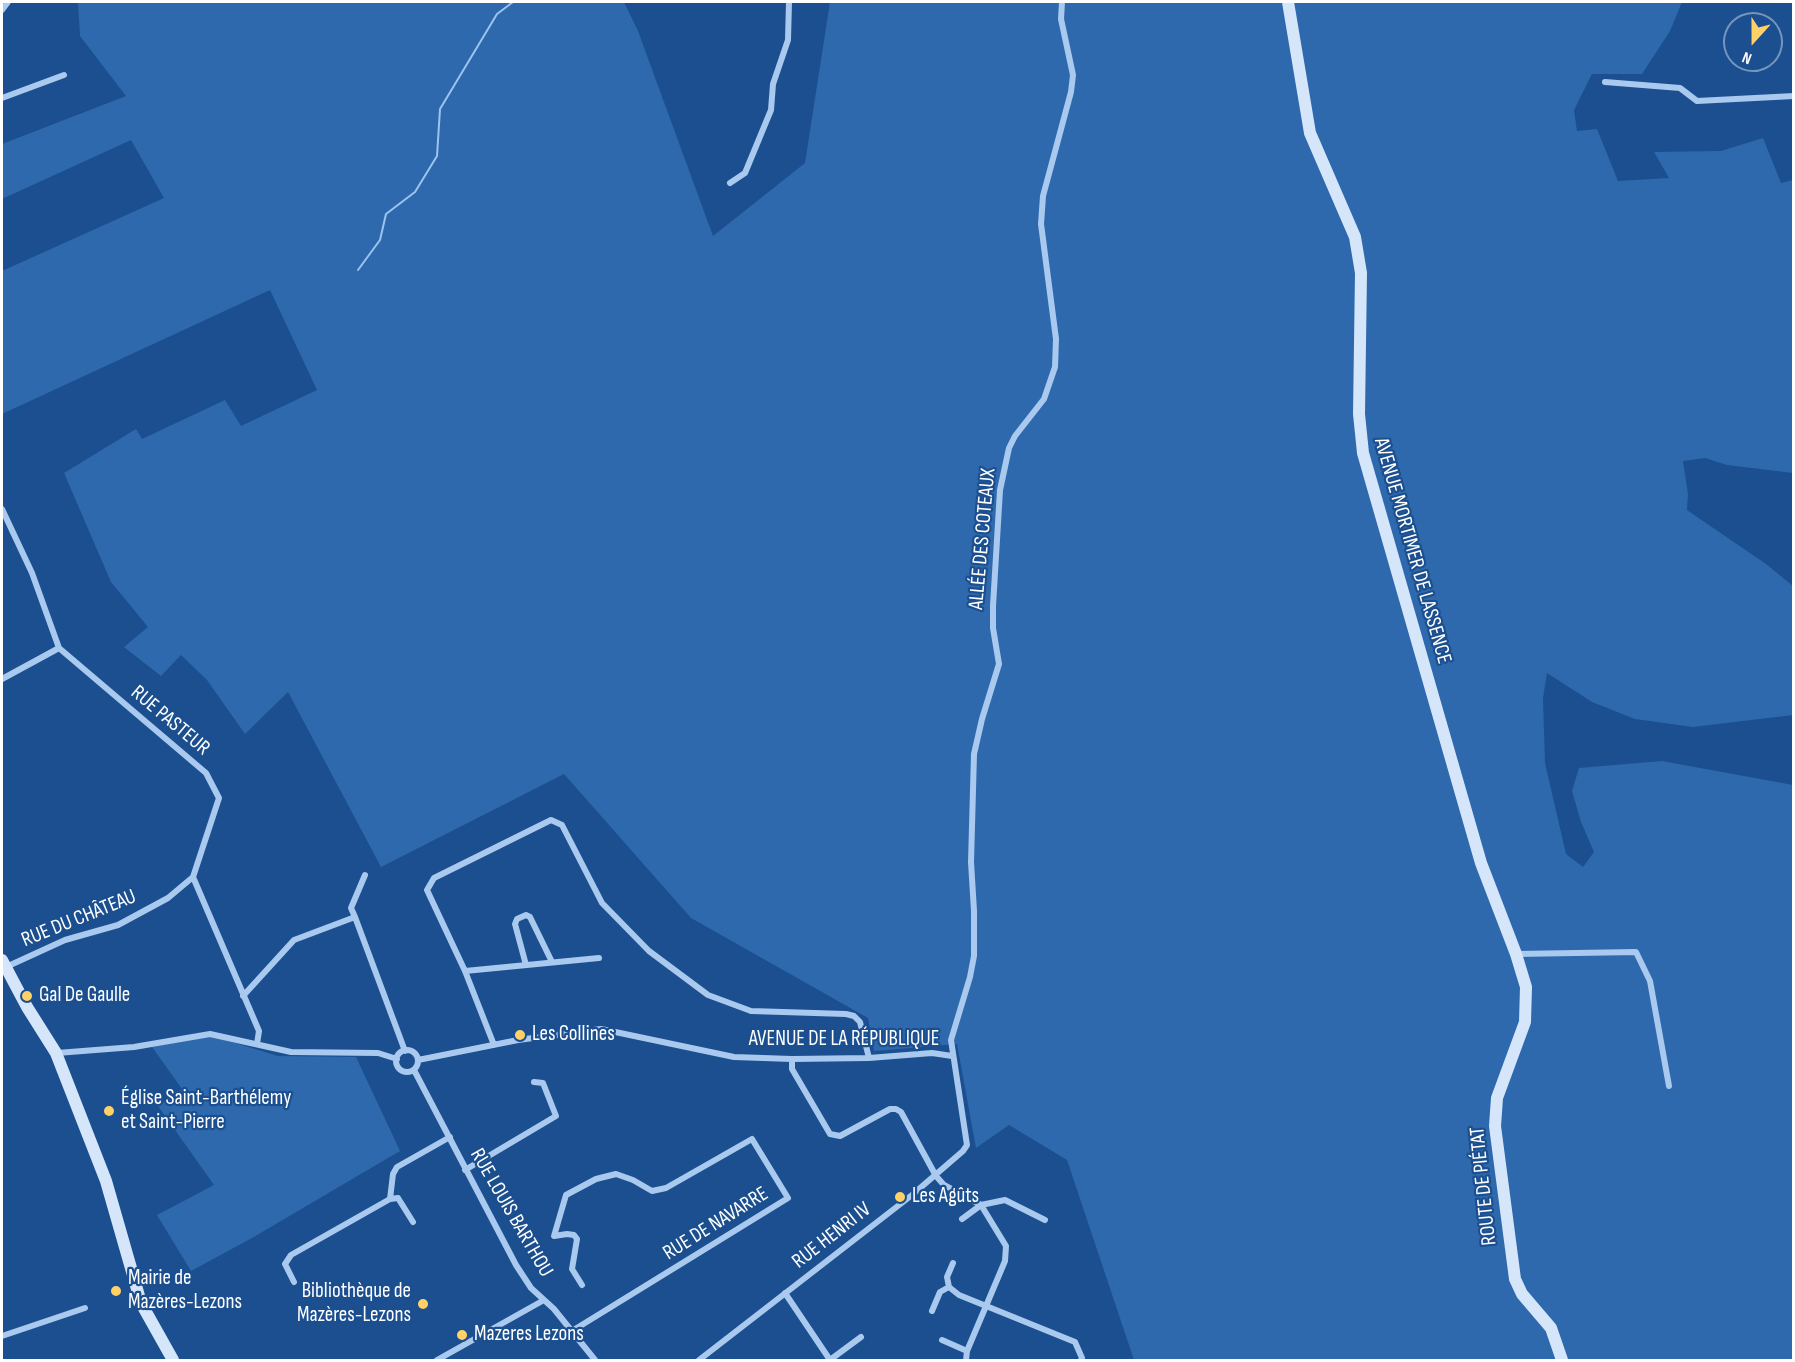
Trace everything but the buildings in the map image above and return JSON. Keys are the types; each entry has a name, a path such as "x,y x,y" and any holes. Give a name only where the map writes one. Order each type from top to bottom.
{"street":[{"path":"2,10 8,2"},
{"path":"730,183 745,172 771,110 773,84 789,40 789,2"},
{"name":"ALLÉE DES COTEAUX","path":"952,1056 951,1041 974,956 971,862 974,754 999,664 993,628 993,606 1000,490 1009,448 1015,436 1044,399 1050,388 1055,367 1056,339 1041,224 1043,196 1071,92 1073,75 1061,19 1062,2"},
{"name":"AVENUE MORTIMER DE LASSENCE","path":"1288,2 1310,133 1355,237 1361,273 1359,414 1363,453 1481,863"},
{"path":"2,98 64,75"},
{"path":"1605,82 1680,88 1697,100 1794,96"},
{"name":"RUE PASTEUR","path":"2,509 32,573 59,648 206,773 219,798 193,877"},
{"path":"2,679 59,648"},
{"path":"494,1045 465,971 427,890 435,878 551,820 562,825 602,903 649,951 708,995 751,1011 854,1016 860,1022 869,1058"},
{"name":"ROUTE DE PIÉTAT","path":"1481,863 1516,954 1526,987 1525,1023 1497,1098 1495,1126 1515,1279 1522,1294 1551,1328 1562,1360"},
{"path":"365,875 351,908 405,1051"},
{"path":"193,877 259,1031 257,1044"},
{"name":"RUE DU CHÂTEAU","path":"4,964 65,940 118,925 168,898 193,877"},
{"path":"526,965 515,924 516,919 526,915 530,917 552,962"},
{"path":"243,996 294,940 355,917"},
{"path":"1516,954 1636,952 1650,981 1669,1086"},
{"path":"465,971 599,958"},
{"path":"4,964 27,1007 56,1053 106,1181 141,1303 171,1360"},
{"name":"AVENUE DE LA RÉPUBLIQUE","path":"418,1060 494,1045 601,1029 734,1057 869,1058 932,1053 952,1056"},
{"path":"56,1053 134,1047 210,1034 291,1052 378,1053 397,1059"},
{"path":"405,1051 415,1054 418,1060 414,1070 408,1072 401,1070 397,1065 400,1053 405,1051"},
{"name":"RUE HENRI IV","path":"699,1360 936,1176 963,1151 967,1145 952,1056"},
{"path":"792,1059 792,1069 830,1134 840,1137 890,1109 901,1112 936,1176 944,1185 981,1205 1006,1246 1005,1261 967,1351 966,1360"},
{"name":"RUE LOUIS BARTHOU","path":"414,1070 516,1265 531,1287 572,1331 595,1360"},
{"path":"465,1170 556,1116 543,1083 534,1082"},
{"path":"390,1199 390,1186 397,1167 450,1137"},
{"name":"RUE DE NAVARRE","path":"572,1331 788,1198 752,1139 666,1188 652,1191 633,1180 616,1174 596,1179 566,1195 554,1236 567,1234 574,1235 577,1239 572,1269 582,1286"},
{"path":"294,1282 285,1264 291,1255 390,1199 398,1198 413,1222"},
{"path":"962,1219 981,1205 1005,1200 1046,1220"},
{"path":"953,1263 947,1277 949,1287 959,1295 1075,1342 1081,1360"},
{"path":"932,1311 939,1292 949,1287"},
{"path":"785,1293 830,1360 861,1338"},
{"path":"436,1360 544,1300"},
{"path":"2,1336 85,1308"},
{"path":"942,1340 967,1351"}],"shaded area":[{"path":"78,2 624,2 638,31 713,236 805,163 830,2 1682,2 1670,31 1642,74 1592,74 1574,110 1577,131 1597,129 1618,181 1669,178 1654,152 1721,151 1763,138 1781,183 1793,180 1793,473 1727,465 1705,458 1683,461 1688,494 1687,510 1766,564 1793,586 1793,715 1693,727 1635,719 1592,702 1547,673 1543,698 1545,763 1566,854 1583,867 1594,852 1581,822 1572,791 1579,768 1662,761 1793,785 1793,1360 1134,1360 1067,1160 1009,1125 976,1148 957,1044 874,1051 868,1018 691,918 564,774 381,867 288,692 245,734 207,680 181,655 161,676 124,647 148,627 111,582 64,473 136,429 142,439 225,400 241,426 317,390 270,290 2,414 2,271 164,198 131,140 2,199 2,144 126,96 80,36"},
{"path":"209,1035 278,1056 356,1057 400,1151 191,1271 157,1215 214,1185 158,1106 182,1089 152,1047"}],"waterway":[{"path":"358,270 380,240 386,214 415,192 437,156 440,109 497,14 513,2"}],"place":[{"name":"Gal De Gaulle","path":"27,996"},
{"name":"Les Collines","path":"520,1035"},
{"name":"Église Saint-Barthélemy et Saint-Pierre","path":"109,1111"},
{"name":"Les Agûts","path":"900,1197"},
{"name":"Mairie de Mazères-Lezons","path":"116,1291"},
{"name":"Bibliothèque de Mazères-Lezons","path":"423,1304"},
{"name":"Mazeres Lezons","path":"462,1335"}]}
